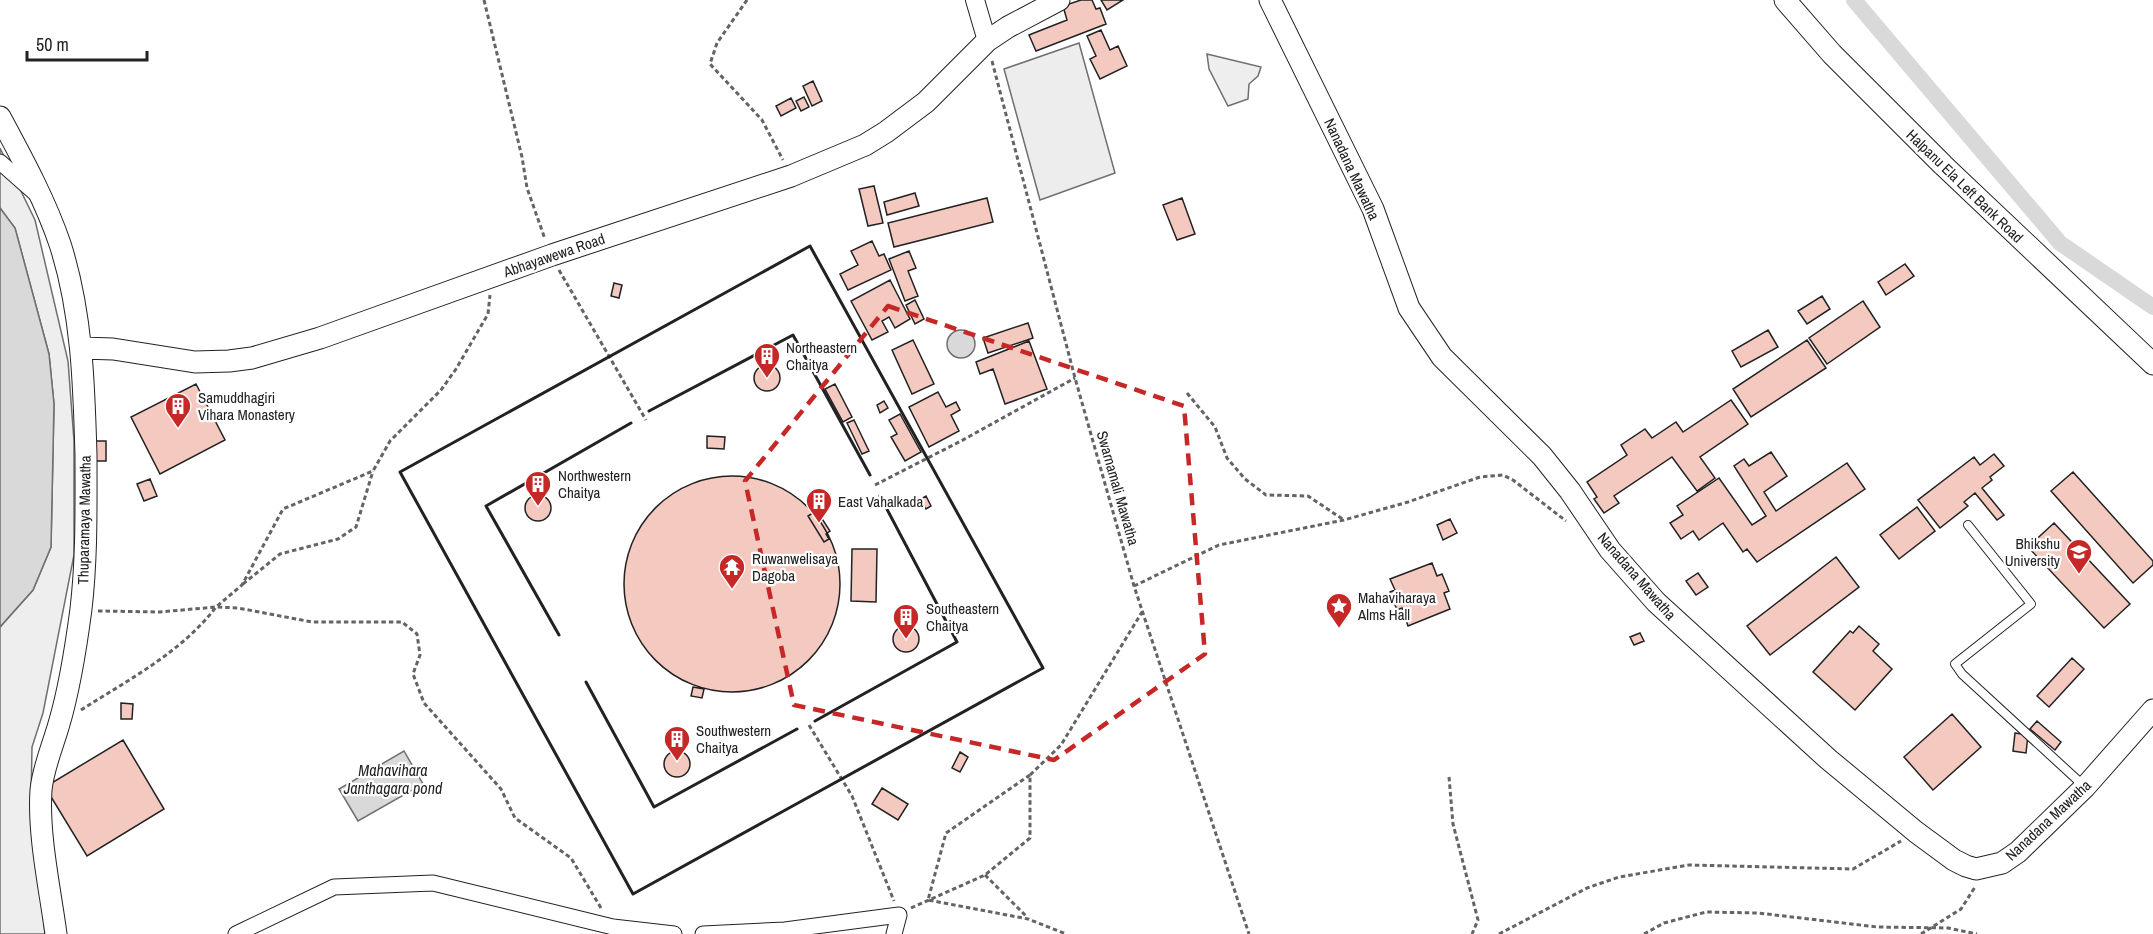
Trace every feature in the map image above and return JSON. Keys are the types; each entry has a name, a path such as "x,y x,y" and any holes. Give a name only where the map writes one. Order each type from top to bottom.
{"main road":[{"path":"987,41 1059,0"},
{"name":"Nanadana Mawatha","path":"1270,0 1373,209 1410,308 1442,357 1542,456 1570,491 1610,550 1656,602 1828,759 1916,832 1954,860 1976,868 2002,863 2018,852 2085,787 2153,710"},
{"name":"Halpanu Ela Left Bank Road","path":"1785,0 1832,54 1942,165 2153,364"},
{"name":"Abhayawewa Road","path":"82,348 113,349 195,362 222,362 252,358 320,338 552,255 828,162 865,145 926,102 987,41"},
{"name":"Thuparamaya Mawatha","path":"0,117 40,196 59,243 68,274 82,348 87,514 86,559 81,610 59,723 41,787 41,806 56,934"}],"street":[{"path":"975,0 987,41"},
{"path":"0,162 40,196"},
{"path":"236,934 334,887 433,883 613,927 674,934"},
{"path":"704,934 785,930 899,915 894,934"},
{"path":"828,925 841,934"}],"lane":[{"path":"1968,525 2031,604 1955,664 1962,674 2085,787"}],"path":[{"path":"484,0 522,157 526,188 552,255 646,420"},
{"path":"747,0 717,44 710,64 762,120 791,176"},
{"name":"Swarnamali Mawatha","path":"987,41 1075,378 1134,586 1249,934"},
{"path":"59,723 173,649 202,625 216,606 280,554 338,539 356,527 373,471 390,441 441,390 462,361 488,314 491,297 485,279"},
{"path":"875,485 1075,378"},
{"path":"1187,393 1215,427 1227,458 1245,479 1266,495 1308,496 1344,520"},
{"path":"242,585 283,509 373,471"},
{"path":"1134,586 1220,545 1344,520 1408,502 1480,477 1503,475 1513,480 1571,525"},
{"path":"81,610 160,612 216,606 312,622 402,622 417,634 420,656 413,674 424,703 501,789 515,818 572,858 613,927"},
{"path":"928,900 946,833 1030,775 1061,745 1142,612"},
{"path":"809,725 852,796 899,915 985,875 1030,838 1030,775"},
{"path":"1449,777 1453,824 1478,920 1472,934"},
{"path":"1499,934 1587,888 1619,877 1689,865 1853,869 1916,832"},
{"path":"1921,934 1961,909 1975,889 1976,868"},
{"path":"985,875 1028,919"},
{"path":"928,900 1028,919 1066,934"},
{"path":"1644,934 1664,923 1706,912 1758,913 1877,927 1948,928 1977,934"}],"highlighted area":[{"path":"888,306 1184,406 1205,654 1054,760 794,705 745,481"}],"shaded area":[{"path":"1079,43 1115,173 1040,200 1004,69"},
{"path":"1207,54 1261,67 1258,76 1249,84 1248,99 1228,106 1209,69"},
{"path":"0,148 35,220 68,361 74,441 74,555 43,713 32,747 31,802 45,934 0,934 0,627 33,590 51,547 54,404 49,354 15,228 0,208"}],"water":[{"path":"0,208 15,228 49,354 54,404 51,547 33,590 0,627"},
{"path":"961,330 971,334 975,344 971,354 961,358 951,354 947,344 951,334"},
{"name":"Mahavihara Janthagara pond","path":"404,751 423,784 358,821 339,789"}],"building":[{"path":"1081,0 1092,0 1096,9 1100,8 1106,24 1036,51 1029,35 1067,20 1063,6"},
{"path":"1101,0 1123,0 1107,10"},
{"path":"1101,30 1110,50 1118,46 1127,66 1100,79 1090,59 1096,56 1087,36"},
{"path":"813,81 822,101 812,106 803,86"},
{"path":"804,97 809,107 801,111 796,101"},
{"path":"791,98 796,108 781,116 776,106"},
{"path":"874,186 883,223 868,226 859,189"},
{"path":"915,193 919,206 887,215 884,202"},
{"path":"987,198 993,222 894,247 888,223"},
{"path":"1182,198 1195,234 1177,240 1163,205"},
{"path":"872,241 879,256 884,254 891,270 848,290 840,274 858,265 851,251"},
{"path":"909,251 916,268 908,271 918,296 905,301 889,259"},
{"path":"1905,264 1914,276 1886,295 1878,282"},
{"path":"890,280 910,319 895,328 889,317 882,321 888,332 872,340 851,301"},
{"path":"614,283 622,285 619,298 611,296"},
{"path":"1822,296 1830,309 1807,324 1798,311"},
{"path":"915,300 924,319 915,324 906,305"},
{"path":"1863,301 1880,327 1827,364 1809,338"},
{"path":"1028,323 1033,338 988,353 983,338"},
{"path":"1768,330 1778,347 1741,367 1732,351"},
{"path":"913,340 934,384 912,394 892,350"},
{"path":"1807,340 1826,368 1751,417 1733,389"},
{"path":"1029,341 1047,389 1005,404 993,369 980,374 976,362"},
{"name":"Northeastern Chaitya","path":"767,365 776,369 780,378 776,387 767,391 758,387 754,378 758,369"},
{"name":"Samuddhagiri Vihara Monastery","path":"196,384 225,440 160,474 131,417"},
{"path":"835,384 852,417 843,422 825,389"},
{"path":"938,392 946,407 956,402 960,410 951,415 959,431 929,447 909,407"},
{"path":"1731,400 1748,424 1700,457 1715,478 1697,491 1672,457 1614,496 1619,503 1604,513 1594,499 1597,497 1587,482 1627,455 1621,445 1645,429 1652,438 1676,422 1683,432"},
{"path":"884,401 888,408 880,413 877,405"},
{"path":"900,414 921,452 905,461 891,437 897,434 889,420"},
{"path":"854,420 869,451 862,454 847,423"},
{"path":"707,436 725,437 724,449 707,448"},
{"path":"95,441 106,441 106,461 94,461"},
{"path":"1771,452 1787,476 1764,492 1776,511 1847,463 1865,489 1757,562 1747,549 1743,552 1723,523 1699,540 1693,531 1681,539 1670,523 1683,515 1677,506 1719,478 1752,525 1766,516 1734,466 1744,459 1749,466"},
{"path":"1994,454 2004,466 1990,477 1992,480 1982,488 2004,515 1997,520 1975,493 1964,502 1968,506 1940,528 1918,500 1974,457 1980,465"},
{"path":"2073,472 2153,561 2153,565 2133,583 2051,491"},
{"name":"Ruwanwelisaya Dagoba","path":"721,476 743,476 763,480 783,488 809,507 828,533 836,553 840,584 836,615 828,635 809,661 783,680 763,688 743,692 721,692 701,688 681,680 663,668 648,653 636,635 628,615 624,595 624,573 628,553 636,533 648,515 663,500 681,488 701,480"},
{"path":"150,479 157,496 144,501 137,484"},
{"name":"Northwestern Chaitya","path":"538,495 547,499 551,508 547,517 538,521 529,517 525,508 529,499"},
{"path":"926,496 931,506 926,509 921,499"},
{"path":"1917,507 1935,531 1899,559 1880,535"},
{"name":"East Vahalkada","path":"813,513 816,516 819,514 830,531 826,534 829,539 824,542 808,516"},
{"path":"1450,519 1457,533 1443,540 1437,525"},
{"name":"Bhikshu University","path":"2054,523 2130,604 2104,628 2028,547"},
{"path":"852,549 877,549 876,602 851,601"},
{"path":"1836,557 1859,587 1770,655 1747,626"},
{"path":"1432,563 1437,576 1442,574 1449,591 1444,593 1450,609 1408,626 1402,608 1397,610 1390,592 1395,590 1390,579"},
{"path":"1698,573 1708,587 1696,595 1686,581"},
{"name":"Southeastern Chaitya","path":"906,626 915,630 919,639 915,648 906,652 897,648 893,639 897,630"},
{"path":"1859,626 1879,644 1873,651 1892,669 1855,710 1813,672 1850,631 1853,633"},
{"path":"1640,633 1644,641 1634,645 1630,637"},
{"path":"2072,658 2084,669 2049,707 2037,696"},
{"path":"693,687 704,689 702,698 691,696"},
{"path":"121,703 133,704 132,719 121,719"},
{"path":"1952,714 1981,747 1933,790 1904,757"},
{"path":"2037,721 2061,742 2055,750 2030,729"},
{"path":"2015,733 2028,735 2026,753 2013,751"},
{"path":"123,740 164,809 87,856 45,787"},
{"name":"Southwestern Chaitya","path":"677,751 686,755 690,764 686,773 677,777 668,773 664,764 668,755"},
{"path":"960,752 968,757 960,772 952,768"},
{"path":"882,788 908,804 898,820 872,804"}],"waterway":[{"path":"1854,0 2060,243 2153,307"}],"wall":[{"path":"810,246 1043,668 633,894 400,472 810,246"},
{"path":"649,411 793,335 870,475"},
{"path":"559,635 486,506 631,423"},
{"path":"815,721 957,642 880,496"},
{"path":"586,682 654,807 797,729"}],"place":[{"name":"Northeastern Chaitya","path":"767,379"},
{"name":"Samuddhagiri Vihara Monastery","path":"178,429"},
{"name":"Northwestern Chaitya","path":"538,507"},
{"name":"East Vahalkada","path":"819,524"},
{"name":"Bhikshu University","path":"2079,575"},
{"name":"Ruwanwelisaya Dagoba","path":"732,590"},
{"name":"Mahaviharaya Alms Hall","path":"1339,629"},
{"name":"Southeastern Chaitya","path":"906,640"},
{"name":"Southwestern Chaitya","path":"677,762"}]}
